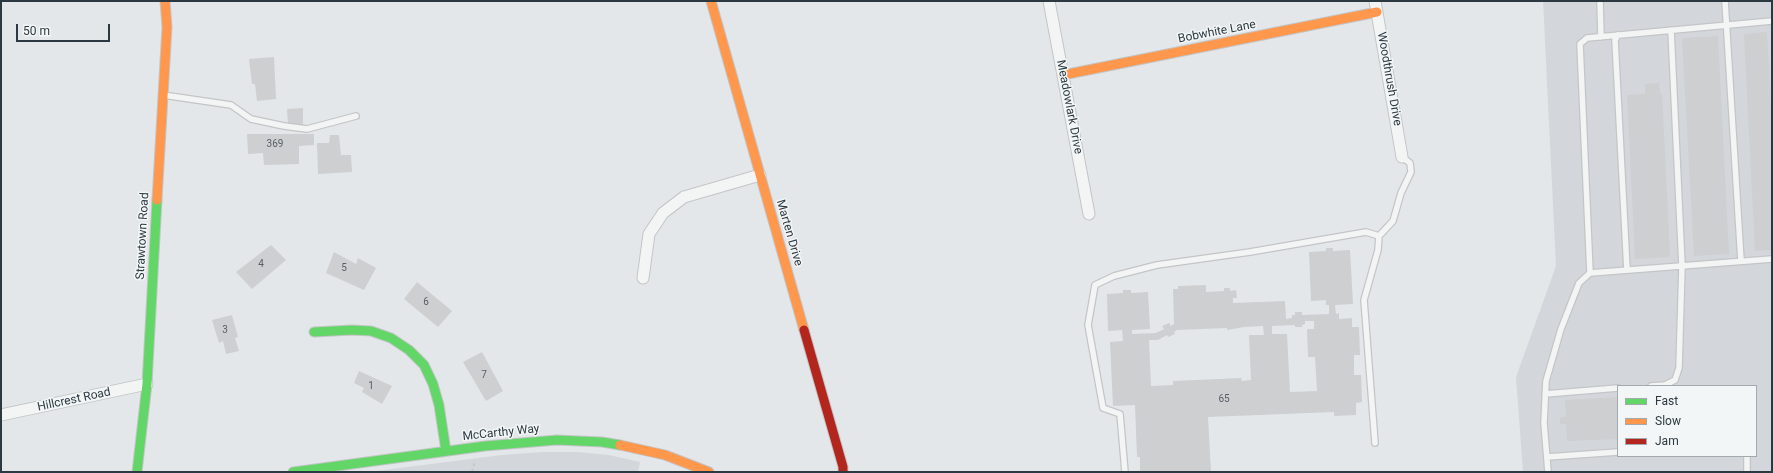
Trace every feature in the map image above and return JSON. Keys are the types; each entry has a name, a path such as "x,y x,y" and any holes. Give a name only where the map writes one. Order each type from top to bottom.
{"street":[{"name":"Strawtown Road","path":"137,472 147,384 167,27 165,1"},
{"name":"Marten Drive","path":"712,1 843,467 843,472"},
{"name":"Meadowlark Drive","path":"1048,1 1089,214"},
{"name":"Bobwhite Lane","path":"1063,75 1376,6"},
{"name":"Woodthrush Drive","path":"1376,6 1402,157"},
{"path":"643,278 649,234 663,213 684,197 760,175"},
{"path":"314,332 352,330 371,331 391,338 409,350 424,365 433,384 439,406 446,451"},
{"name":"Hillcrest Road","path":"1,415 147,384"},
{"name":"McCarthy Way","path":"293,472 529,441 587,440 617,444 649,451 676,459 709,472"}],"lane":[{"path":"1600,1 1601,37"},
{"path":"1725,1 1741,261"},
{"path":"1590,272 1580,44 1588,38 1772,21"},
{"path":"1666,385 1675,380 1679,368 1682,266 1671,30"},
{"path":"1618,35 1615,40 1627,270"},
{"path":"163,94 231,105 251,119 307,129 356,116"},
{"path":"1375,443 1364,300 1378,250 1379,236 1393,221 1401,194 1411,172 1410,163 1402,157"},
{"path":"1125,472 1120,414 1103,408 1088,325 1095,285 1114,276 1157,265 1250,252 1366,232 1379,236"},
{"path":"1548,472 1544,423 1546,381 1561,329 1579,283 1590,272 1772,258"},
{"path":"1545,394 1617,388"},
{"path":"1547,457 1617,452"},
{"path":"1747,457 1747,472"}],"shaded area":[{"path":"1543,1 1772,1 1772,472 1523,472 1516,377 1556,266"},
{"path":"541,452 578,452 609,455 640,462 638,472 368,472 502,455"}],"building":[{"path":"1767,32 1772,121 1772,250 1755,251 1744,34"},
{"path":"1718,36 1729,254 1694,256 1682,38"},
{"path":"274,57 276,99 257,101 255,84 252,84 249,59"},
{"path":"1659,83 1660,94 1662,94 1670,257 1635,259 1627,95 1645,94 1645,84"},
{"path":"303,108 303,126 288,125 287,109"},
{"path":"247,134 314,134 314,145 299,146 299,164 264,165 263,153 248,154"},
{"path":"330,135 339,135 341,155 351,155 352,172 318,174 317,143 329,143"},
{"path":"271,245 286,260 252,289 236,272"},
{"path":"1326,248 1333,248 1333,251 1350,250 1353,304 1335,305 1336,314 1339,313 1339,319 1352,318 1352,327 1359,327 1360,355 1354,355 1354,375 1361,375 1362,402 1356,403 1356,415 1334,416 1334,412 1208,417 1211,472 1140,472 1140,457 1137,457 1135,405 1113,406 1110,342 1123,341 1122,330 1108,331 1107,294 1123,293 1123,290 1131,290 1131,293 1148,292 1150,329 1132,330 1132,334 1156,333 1164,329 1162,326 1169,323 1171,326 1174,324 1173,289 1178,289 1178,286 1206,285 1206,292 1224,291 1224,288 1230,288 1230,291 1236,290 1237,298 1233,298 1233,303 1285,301 1286,319 1292,318 1292,315 1295,315 1295,312 1302,312 1302,315 1329,314 1329,305 1326,305 1326,300 1311,301 1309,252 1326,251","holes":["1305,321 1314,321 1314,329 1307,329 1308,357 1315,357 1317,391 1290,392 1287,334 1272,334 1272,326 1295,325 1295,327 1302,327 1302,325 1305,324","1263,326 1264,335 1249,335 1251,380 1242,381 1241,378 1173,381 1173,385 1151,386 1149,340 1158,340 1167,335 1168,337 1175,334 1174,332 1177,330 1227,328 1227,330"]},
{"path":"334,252 356,264 358,258 376,268 364,290 326,273"},
{"path":"417,282 452,311 438,327 404,299"},
{"path":"232,315 238,337 235,338 239,351 226,354 223,341 219,343 212,320"},
{"path":"482,352 503,391 486,401 463,362"},
{"path":"359,371 392,386 382,404 362,392 364,388 354,383"},
{"path":"1617,397 1617,439 1567,441 1566,424 1560,424 1560,417 1566,417 1565,400"}],"traffic: fast":[{"path":"137,472 147,384 157,200"},
{"path":"314,332 352,330 371,331 391,338 409,350 424,365 433,384 439,405 446,451"},
{"path":"293,472 485,446 557,440 602,442 620,445"}],"traffic: slow":[{"path":"157,200 167,27 165,1"},
{"path":"711,1 804,330"},
{"path":"1063,75 1377,12"},
{"path":"620,445 665,455 709,472"}],"traffic: jam":[{"path":"804,330 843,467 843,472"}]}
